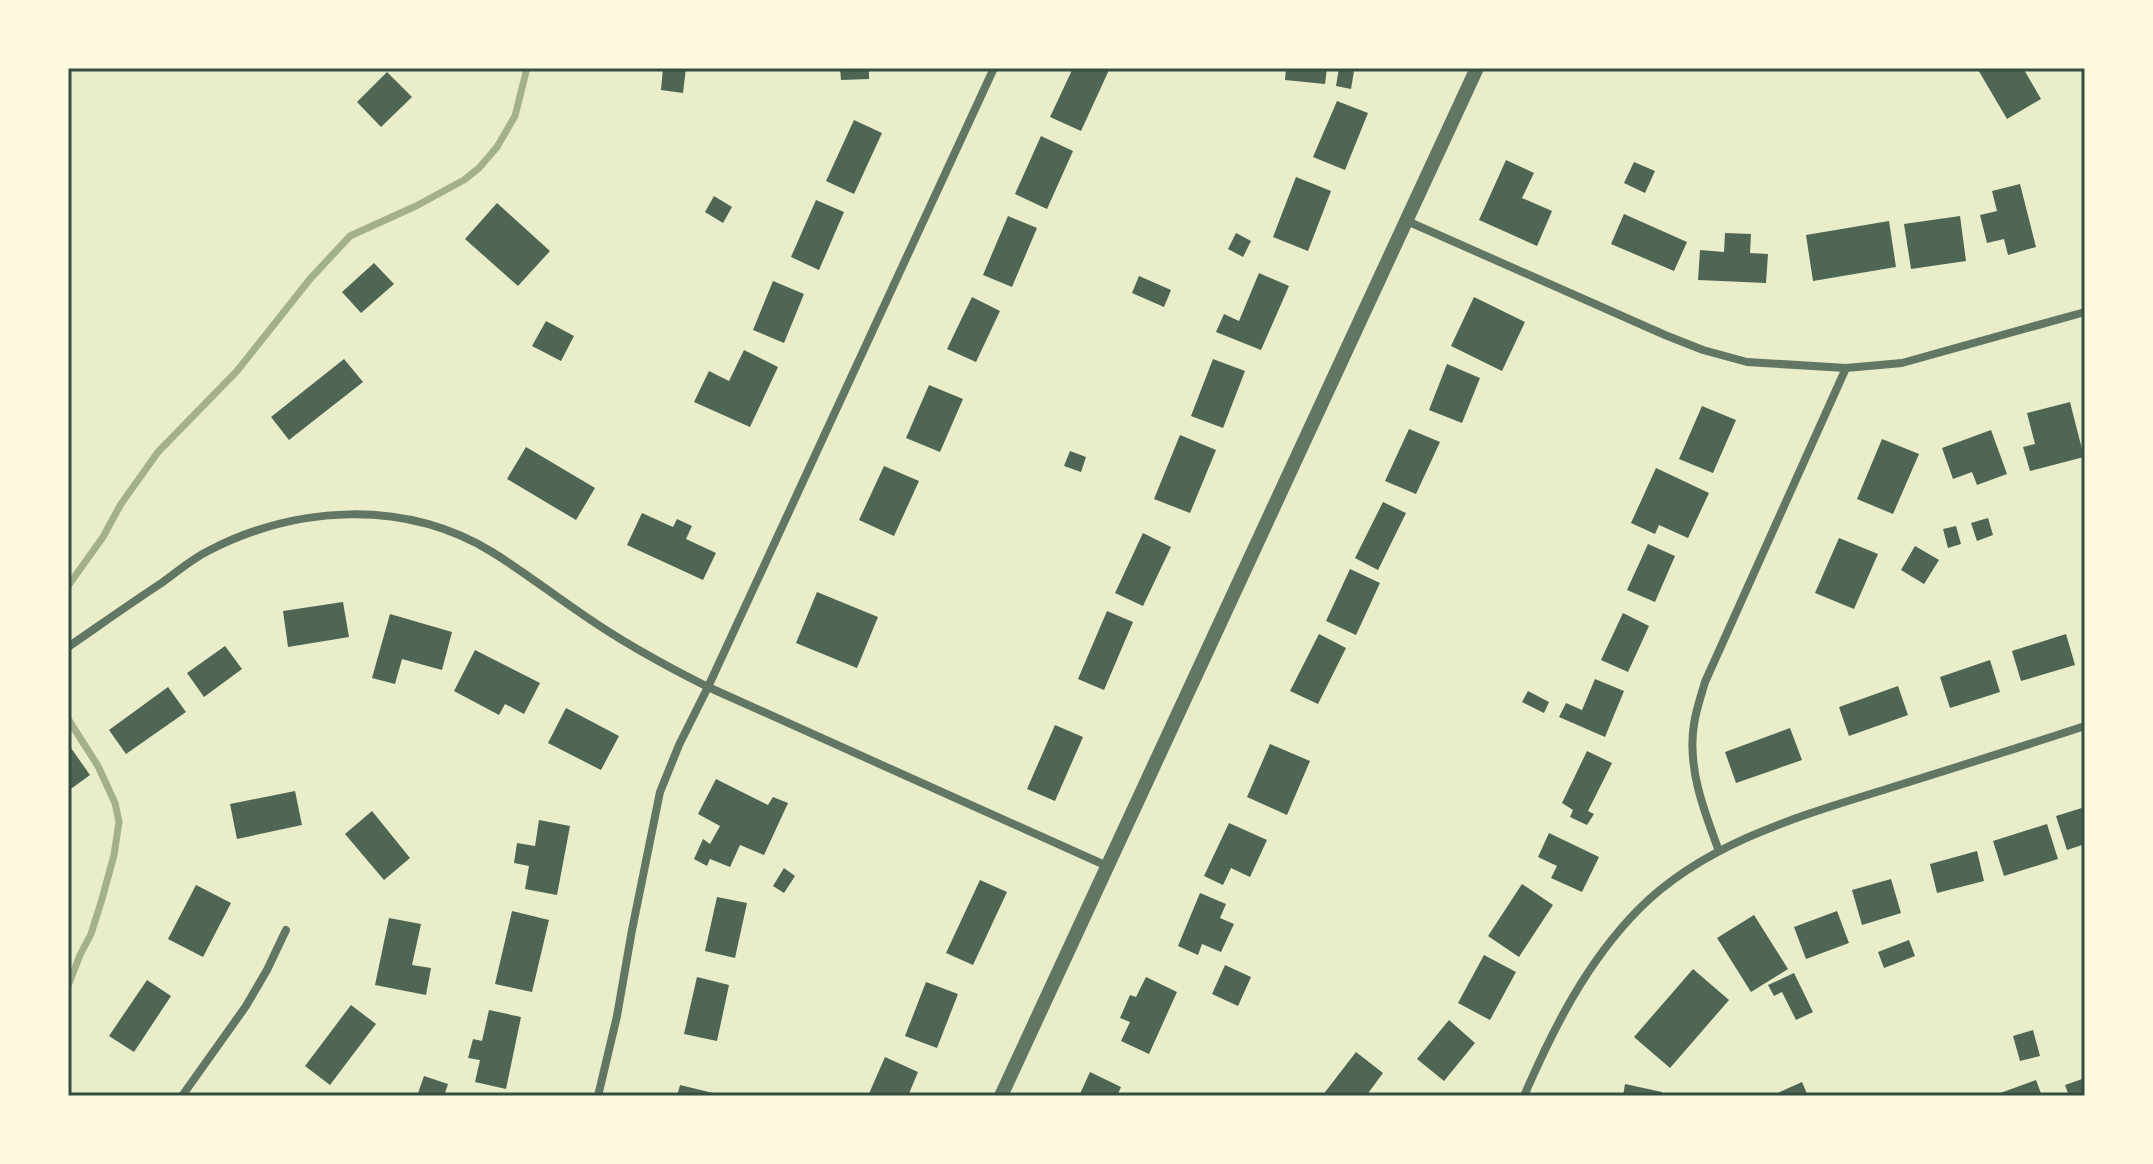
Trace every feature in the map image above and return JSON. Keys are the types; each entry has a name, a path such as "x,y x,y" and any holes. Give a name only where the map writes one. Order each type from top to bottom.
{"street":[{"path":"598,1096 617,1016 660,792 679,745 994,68"},
{"path":"1001,1096 1477,68"},
{"path":"1407,221 1703,350 1747,362 1846,368 1902,363 2085,312"},
{"path":"1719,851 1704,811 1693,766 1694,724 1705,682 1846,368"},
{"path":"68,647 206,552 244,534 321,515 355,513 403,519 445,530 491,551 583,615 708,687 1107,866"},
{"path":"1524,1096 1567,1006 1599,957 1639,910 1680,876 1719,851 1795,818 2085,726"},
{"path":"182,1096 246,1006 286,930"}],"building":[{"path":"663,68 686,68 683,93 661,90"},
{"path":"840,68 869,68 869,79 841,80"},
{"path":"1073,68 1109,70 1081,131 1050,117"},
{"path":"1286,68 1327,68 1325,84 1285,80"},
{"path":"1339,68 1354,71 1351,89 1336,86"},
{"path":"1977,68 2023,68 2041,99 2007,119"},
{"path":"387,72 412,97 381,127 357,102"},
{"path":"1337,101 1368,113 1345,170 1313,157"},
{"path":"854,120 882,133 854,194 826,181"},
{"path":"1041,136 1073,151 1047,209 1015,194"},
{"path":"1506,160 1534,173 1522,198 1552,211 1537,246 1479,220"},
{"path":"1634,162 1655,171 1645,193 1624,183"},
{"path":"1296,177 1331,191 1308,251 1273,237"},
{"path":"2020,184 2036,247 2008,255 2004,239 1987,243 1980,215 1997,211 1992,191"},
{"path":"714,196 732,207 723,223 705,212"},
{"path":"816,200 844,212 819,270 791,257"},
{"path":"497,203 550,251 518,286 465,239"},
{"path":"1624,214 1687,242 1674,271 1611,244"},
{"path":"1008,216 1037,228 1012,287 983,275"},
{"path":"1960,216 1966,261 1911,269 1904,224"},
{"path":"1889,221 1896,267 1813,281 1806,235"},
{"path":"1236,233 1251,241 1243,257 1228,249"},
{"path":"1725,233 1751,234 1750,253 1768,254 1766,283 1698,280 1700,250 1724,252"},
{"path":"374,263 394,284 361,313 342,292"},
{"path":"1259,273 1289,286 1261,350 1216,332 1224,314 1239,321"},
{"path":"1139,276 1171,290 1164,307 1132,293"},
{"path":"773,281 804,294 784,343 753,330"},
{"path":"972,297 1000,311 976,362 947,349"},
{"path":"1474,297 1525,322 1502,371 1451,346"},
{"path":"546,321 574,336 561,361 532,346"},
{"path":"744,350 778,367 750,427 694,402 709,371 729,381"},
{"path":"344,359 363,382 289,440 271,417"},
{"path":"1213,359 1245,371 1223,428 1191,416"},
{"path":"1447,364 1480,378 1462,423 1429,410"},
{"path":"929,385 963,399 940,452 906,438"},
{"path":"2070,402 2084,457 2030,471 2023,447 2035,444 2027,413"},
{"path":"1702,406 1736,420 1713,473 1679,459"},
{"path":"1409,429 1440,442 1416,494 1385,481"},
{"path":"1991,430 2007,474 1977,485 1972,472 1953,479 1942,448"},
{"path":"1180,435 1216,450 1190,513 1154,499"},
{"path":"1882,439 1919,454 1893,514 1857,499"},
{"path":"526,447 595,488 576,520 507,479"},
{"path":"1070,451 1086,457 1081,472 1064,466"},
{"path":"884,466 919,481 894,536 859,520"},
{"path":"1656,468 1709,493 1688,538 1659,525 1655,534 1631,523"},
{"path":"1383,502 1406,513 1378,570 1355,558"},
{"path":"642,513 673,527 677,519 692,526 686,539 716,553 703,580 627,545"},
{"path":"1988,518 1993,535 1977,541 1971,523"},
{"path":"1956,526 1961,544 1948,548 1943,529"},
{"path":"1143,533 1171,547 1143,606 1115,593"},
{"path":"1839,538 1878,554 1854,609 1815,593"},
{"path":"1648,544 1675,556 1655,602 1627,590"},
{"path":"1915,546 1939,560 1924,584 1901,570"},
{"path":"1350,569 1380,583 1356,635 1326,621"},
{"path":"817,592 878,617 857,668 796,643"},
{"path":"343,602 349,637 288,647 283,611"},
{"path":"1107,611 1133,622 1104,690 1078,679"},
{"path":"1623,613 1649,626 1628,672 1601,660"},
{"path":"390,614 452,632 442,670 402,659 395,684 372,678"},
{"path":"1319,634 1346,648 1318,704 1290,691"},
{"path":"2066,634 2075,665 2021,681 2012,651"},
{"path":"225,646 242,669 204,697 187,673"},
{"path":"475,650 540,683 524,714 505,704 499,715 454,691"},
{"path":"1990,660 2000,692 1950,708 1940,677"},
{"path":"1595,679 1624,691 1605,737 1559,717 1566,703 1582,710"},
{"path":"1898,686 1908,715 1849,736 1839,707"},
{"path":"168,687 186,712 126,754 109,730"},
{"path":"1528,691 1549,702 1544,713 1522,702"},
{"path":"566,708 619,736 601,770 548,743"},
{"path":"1055,725 1083,737 1055,801 1027,789"},
{"path":"1790,728 1802,760 1736,783 1725,752"},
{"path":"1270,744 1310,761 1287,815 1247,797"},
{"path":"71,748 90,775 68,791 68,750"},
{"path":"1587,751 1612,763 1588,811 1594,814 1587,825 1570,817 1573,810 1562,803"},
{"path":"716,779 768,805 773,797 788,803 764,855 740,845 730,867 710,859 707,866 694,859 703,839 710,844 720,826 698,814"},
{"path":"295,791 302,825 237,839 230,804"},
{"path":"2085,807 2085,844 2067,850 2056,816"},
{"path":"372,811 410,858 384,880 345,834"},
{"path":"539,820 570,826 557,895 525,889 529,866 514,863 517,843 535,846"},
{"path":"1229,823 1267,840 1250,877 1231,868 1223,885 1204,876"},
{"path":"2047,824 2058,859 2004,876 1993,841"},
{"path":"1549,833 1599,857 1582,892 1551,878 1557,866 1538,857"},
{"path":"1977,851 1984,881 1937,893 1930,864"},
{"path":"784,868 795,876 784,893 773,886"},
{"path":"1891,879 1901,913 1862,925 1852,890"},
{"path":"980,880 1007,892 973,965 946,953"},
{"path":"1522,884 1553,905 1519,957 1488,936"},
{"path":"196,885 231,903 203,957 168,939"},
{"path":"1200,893 1226,904 1220,918 1234,924 1221,952 1202,944 1198,955 1178,946"},
{"path":"717,897 747,903 735,958 705,951"},
{"path":"512,911 549,920 532,992 495,984"},
{"path":"1837,911 1849,943 1806,959 1794,927"},
{"path":"1754,915 1788,969 1751,992 1717,938"},
{"path":"389,918 421,924 412,965 431,968 426,995 375,985"},
{"path":"1909,940 1915,956 1884,968 1878,952"},
{"path":"1484,955 1516,972 1490,1020 1458,1003"},
{"path":"1225,965 1251,977 1238,1006 1212,994"},
{"path":"1693,969 1729,1000 1670,1068 1634,1037"},
{"path":"1794,973 1813,1012 1796,1020 1782,992 1774,996 1768,985"},
{"path":"697,977 729,985 717,1041 684,1034"},
{"path":"1146,977 1177,992 1149,1054 1121,1041 1130,1022 1120,1018 1130,995 1136,997"},
{"path":"147,980 171,996 134,1052 109,1036"},
{"path":"926,982 958,994 937,1048 905,1036"},
{"path":"351,1005 376,1024 330,1085 305,1066"},
{"path":"489,1010 521,1017 506,1089 475,1082 480,1060 468,1058 473,1039 482,1041"},
{"path":"1449,1020 1475,1043 1444,1081 1417,1059"},
{"path":"2033,1030 2040,1056 2020,1061 2013,1036"},
{"path":"1356,1052 1383,1073 1366,1096 1322,1096"},
{"path":"885,1057 918,1072 908,1096 868,1096"},
{"path":"1090,1072 1121,1087 1117,1096 1079,1096"},
{"path":"424,1076 448,1084 444,1096 417,1096"},
{"path":"2085,1078 2085,1096 2069,1096 2065,1085"},
{"path":"2036,1080 2042,1096 1992,1096"},
{"path":"1802,1082 1808,1096 1771,1096"},
{"path":"1625,1084 1662,1092 1661,1096 1623,1096"},
{"path":"680,1085 713,1093 712,1096 677,1096"}],"waterway":[{"path":"68,586 158,452 237,371 310,279 350,236 416,206 464,180 479,168 497,147 515,116 527,68"},
{"path":"68,719 98,766 115,803 119,822 102,899 91,934 68,986"}]}
